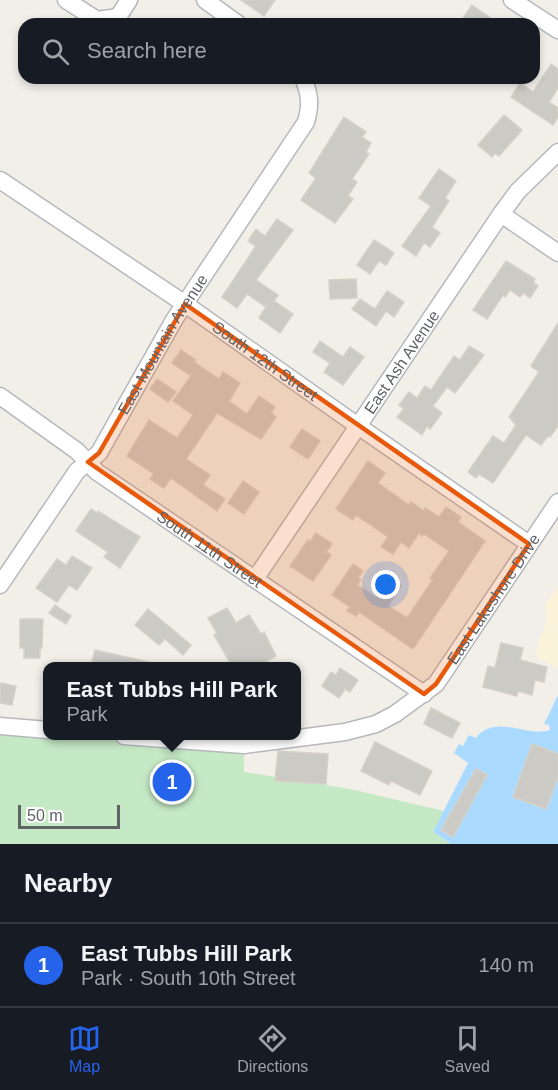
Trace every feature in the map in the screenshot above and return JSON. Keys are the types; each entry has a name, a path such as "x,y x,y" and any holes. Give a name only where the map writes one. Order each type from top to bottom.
{"street":[{"path":"66,0 94,18"},
{"path":"111,18 118,17 129,0"},
{"path":"205,0 230,18"},
{"path":"512,0 540,18"},
{"path":"540,18 558,30"},
{"name":"East Mountain Avenue","path":"0,585 77,471 99,453 185,304 306,122 310,110 307,85"},
{"name":"East Ash Avenue","path":"255,579 501,214 518,191 558,152"},
{"name":"South 12th Street","path":"0,180 185,304 529,544"},
{"path":"501,214 558,253"},
{"name":"South 11th Street","path":"0,396 77,451 97,472 424,694"},
{"name":"East Lakeshore Drive","path":"301,738 345,732 376,724 436,684 558,502"},
{"path":"0,726 43,730"},
{"name":"East Lakeshore Drive","path":"184,740 244,745 283,740"}],"highlighted area":[{"path":"185,304 529,544 436,684 424,694 88,462 99,453"}],"green space":[{"path":"0,726 43,735 43,740 177,740 244,745 244,772 350,789 444,811 433,832 451,844 0,844"}],"sand":[{"path":"558,587 557,668 538,658 537,652 548,617 545,612 546,603"}],"water":[{"path":"558,695 558,844 451,844 433,832 468,763 454,753 459,744 463,746 469,735 476,738 492,727 541,732 550,730 549,725 544,724"}],"building":[{"path":"241,0 275,0 264,16"},
{"path":"472,5 490,18 463,18"},
{"path":"551,64 558,69 558,88 549,102 558,108 558,117 553,125 511,97 519,84 533,92"},
{"path":"504,115 522,130 499,156 495,153 492,157 478,145"},
{"path":"344,117 366,132 362,137 371,143 366,152 369,154 352,179 357,182 348,196 353,199 335,223 301,200 316,178 309,173"},
{"path":"439,169 456,181 445,198 449,201 432,227 440,233 430,247 424,243 416,256 402,246 431,206 419,198"},
{"path":"277,219 293,230 256,280 278,295 274,301 293,314 280,333 259,318 266,307 247,294 237,308 222,297 256,246 248,241 256,229 265,236"},
{"path":"374,240 394,253 386,265 379,261 370,274 357,265"},
{"path":"506,261 535,279 533,282 538,286 530,298 523,293 520,297 510,290 505,297 503,295 487,319 473,310"},
{"path":"356,279 357,298 330,299 329,280"},
{"path":"387,291 404,302 394,317 386,311 376,326 352,309 360,299 375,309"},
{"path":"558,323 558,426 541,445 526,435 493,483 479,474 476,478 468,472 493,436 504,443 516,425 509,417 539,372 531,366"},
{"path":"320,341 343,357 350,347 364,357 343,385 324,372 330,363 313,352"},
{"path":"469,346 484,355 455,393 447,387 433,406 442,413 430,429 427,426 422,435 397,417 404,409 399,405 409,392 417,398 425,386 431,390 454,356 460,360"},
{"path":"181,350 219,379 223,372 240,383 229,401 247,414 259,396 275,407 271,413 276,417 261,439 217,413 186,459 210,475 203,485 225,499 217,511 171,478 164,488 150,479 154,474 127,456 149,420 177,438 193,415 173,401 191,376 172,363"},
{"path":"157,379 176,392 168,402 150,389"},
{"path":"302,429 320,441 308,459 290,447"},
{"path":"368,461 385,473 378,483 409,505 411,502 439,517 446,507 461,517 458,522 485,541 413,649 359,612 356,616 347,611 350,607 332,595 353,564 363,571 358,578 361,580 357,585 376,597 389,578 401,586 388,606 407,618 433,580 430,578 449,551 419,533 409,548 401,542 393,554 381,547 388,537 356,515 353,520 336,509"},
{"path":"243,481 259,492 244,514 228,503"},
{"path":"91,509 140,537 120,568 104,557 108,552 76,531"},
{"path":"316,533 332,544 326,552 331,555 313,581 290,566 308,540 310,542"},
{"path":"72,556 92,568 77,590 69,585 57,602 36,588 57,559 66,565"},
{"path":"55,605 71,616 66,624 49,613"},
{"path":"227,608 236,623 249,615 261,634 264,632 276,656 265,662 230,662 214,635 217,633 208,618"},
{"path":"148,609 191,645 183,655 165,639 159,645 135,625"},
{"path":"20,619 43,619 40,658 24,658 24,648 20,648"},
{"path":"501,643 523,648 520,660 547,667 544,682 535,680 532,695 518,691 517,696 483,687 488,666 495,668"},
{"path":"95,650 149,662 96,662 92,661"},
{"path":"340,668 358,680 350,692 345,689 339,698 322,686 331,672 336,675"},
{"path":"0,683 16,686 12,705 0,703"},
{"path":"431,708 460,723 452,738 424,724"},
{"path":"375,742 432,771 420,795 391,781 389,785 361,771"},
{"path":"532,744 558,754 558,777 546,809 513,797"},
{"path":"278,751 328,754 326,784 275,781"},
{"path":"476,769 487,775 453,837 441,830"}],"place":[{"name":"East Tubbs Hill Park","path":"172,782"}]}
